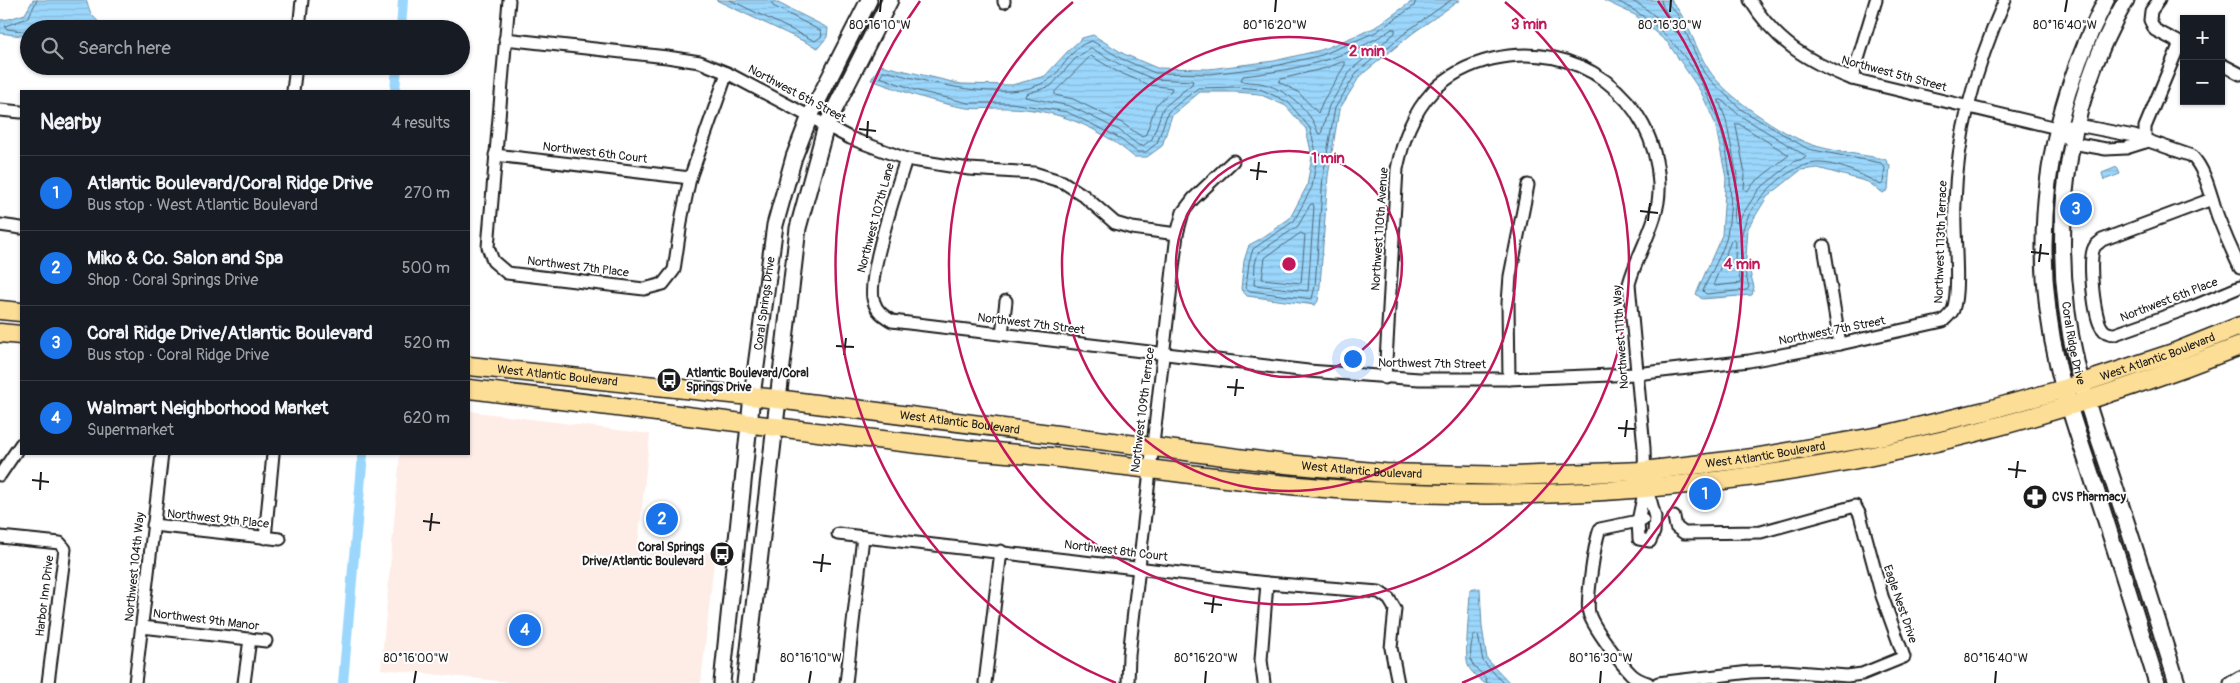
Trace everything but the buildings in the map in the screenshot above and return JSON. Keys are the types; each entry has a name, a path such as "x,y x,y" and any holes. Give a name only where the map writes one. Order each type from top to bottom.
{"main road":[{"name":"Coral Springs Drive","path":"722,683 752,396 775,225 794,157 810,116 869,0"},
{"name":"Coral Springs Drive","path":"745,683 798,228 826,126 890,0"},
{"name":"Coral Ridge Drive","path":"2106,0 2092,27 2073,75 2057,128 2045,195 2044,254 2048,309 2064,389 2157,683"},
{"name":"Coral Ridge Drive","path":"2126,0 2114,21 2097,60 2072,143 2064,199 2062,252 2069,320 2082,383 2177,683"},
{"path":"0,310 20,312"},
{"name":"West Atlantic Boulevard","path":"470,366 752,396 1286,464 1385,473 1644,480 1753,458 1880,436 1985,411 2064,389 2173,353 2240,326"},
{"path":"0,333 20,335"},
{"name":"West Atlantic Boulevard","path":"470,389 774,427 1150,469 1313,486 1452,495 1644,480 1747,477 1872,457 1952,438 2069,406 2191,365 2240,346"}],"street":[{"path":"300,20 302,0"},
{"path":"495,154 509,0"},
{"name":"Northwest 5th Street","path":"1750,0 1769,27 1791,48 1822,67 1852,79 2057,128 2077,125 2134,136 2145,142 2173,148 2192,156 2198,163 2240,268"},
{"path":"1852,79 1876,0"},
{"name":"Northwest 113th Terrace","path":"1952,311 1955,296 1954,202 1960,151 1968,108 1988,38 2005,0"},
{"path":"2159,0 2151,11 2150,20 2156,30 2180,43"},
{"name":"Northwest 6th Street","path":"505,40 667,56 700,62 727,73 850,138 906,159 969,170 1034,172 1063,182 1114,223 1132,228 1178,234"},
{"path":"2145,142 2144,127 2180,48"},
{"name":"Northwest 110th Avenue","path":"1385,378 1396,169 1402,141 1414,116 1434,91 1454,75 1480,62 1509,55 1538,54 1564,59 1589,70 1613,85 1631,106"},
{"path":"2225,66 2240,74"},
{"path":"690,178 727,73"},
{"path":"293,90 295,75"},
{"name":"Northwest 111th Way","path":"1631,106 1648,133 1659,184 1658,208 1651,230 1635,261 1629,284 1644,448 1644,480"},
{"path":"0,110 20,112"},
{"path":"2057,128 2072,143"},
{"path":"2118,149 2120,134"},
{"name":"Northwest 5th Street","path":"2072,143 2106,149 2118,149 2145,142"},
{"name":"Northwest 6th Court","path":"495,154 690,178"},
{"name":"Northwest 7th Place","path":"495,154 488,247 493,261 507,273 644,290 663,284 674,270 690,178"},
{"name":"Northwest 107th Lane","path":"879,312 873,301 872,286 891,205 906,159"},
{"name":"Northwest 109th Terrace","path":"1128,683 1129,655 1152,447 1178,234 1183,212 1193,199 1232,161"},
{"path":"1509,379 1508,304 1510,276 1528,185"},
{"name":"Northwest 6th Place","path":"2212,199 2102,240 2094,246 2092,278 2098,320 2101,328 2108,333 2127,332 2240,287"},
{"path":"0,225 20,228"},
{"path":"1824,246 1840,344"},
{"path":"1002,334 1006,301"},
{"name":"Northwest 7th Street","path":"879,312 892,322 1164,355 1385,378 1509,379 1636,374 1749,361 1840,344 1943,321 1952,311"},
{"path":"0,475 4,461 20,445"},
{"name":"Northwest 104th Way","path":"135,683 162,455"},
{"path":"265,538 273,455"},
{"path":"1644,480 1655,517 1654,532 1650,541 1639,539 1638,521 1644,480"},
{"name":"Eagle Nest Drive","path":"1658,683 1750,672 1847,676 1862,674 1904,657 1882,596 1860,515 1854,506 1761,532 1684,533 1676,527 1674,517"},
{"path":"1648,683 1630,673 1592,623 1588,611 1595,541 1600,529 1655,517"},
{"name":"Northwest 9th Place","path":"153,525 280,540"},
{"name":"Northwest 8th Court","path":"838,534 1001,551 1267,583 1379,592 1390,599 1395,609 1391,648 1398,683"},
{"name":"Harbor Inn Drive","path":"0,537 60,543 65,549 48,683"},
{"path":"846,683 862,537"},
{"path":"985,683 1001,551"},
{"path":"1264,683 1262,660 1267,583"},
{"name":"Northwest 9th Manor","path":"142,627 266,641"},
{"path":"244,683 250,639"},
{"path":"2230,683 2240,677"}],"shaded area":[{"path":"470,411 650,434 638,544 715,553 701,683 518,683 381,669 400,455 470,455"}],"water":[{"path":"33,0 86,0 91,14 97,20 20,20 20,36 0,33 0,20 25,14"},
{"path":"716,0 772,0 828,28 827,37 818,48"},
{"path":"1414,0 1460,0 1413,33 1360,76 1339,110 1328,176 1320,286 1318,301 1315,305 1247,296 1241,289 1244,261 1249,245 1290,218 1307,186 1312,156 1306,129 1286,106 1259,94 1200,92 1172,115 1162,146 1147,157 1134,157 1106,137 1060,116 1026,109 972,109 955,106 871,80 880,65 961,84 1012,85 1045,76 1082,38 1093,35 1124,54 1157,68 1209,69 1274,61 1321,50 1374,28"},
{"path":"1603,0 1671,0 1687,25 1709,70 1727,91 1755,113 1798,139 1826,149 1885,159 1890,166 1888,190 1883,193 1868,182 1818,168 1801,170 1767,197 1748,228 1746,257 1754,287 1752,295 1702,299 1696,294 1722,235 1726,178 1715,123 1701,92 1668,43 1635,15"},
{"path":"2117,167 2120,174 2104,180 2102,173"},
{"path":"1480,588 1482,627 1487,659 1510,683 1484,683 1468,665 1467,642 1470,590"}],"waterway":[{"path":"402,20 403,0"},
{"path":"395,90 396,75"},
{"path":"343,683 363,455"}],"place":[{"name":"Coral Ridge Drive/Atlantic Boulevard","path":"2076,209"},
{"name":"Atlantic Boulevard/Coral Springs Drive","path":"669,380"},
{"name":"Atlantic Boulevard/Coral Ridge Drive","path":"1705,494"},
{"name":"CVS Pharmacy","path":"2035,497"},
{"name":"Miko & Co. Salon and Spa","path":"662,519"},
{"name":"Coral Springs Drive/Atlantic Boulevard","path":"722,554"},
{"name":"Walmart Neighborhood Market","path":"525,630"}]}
